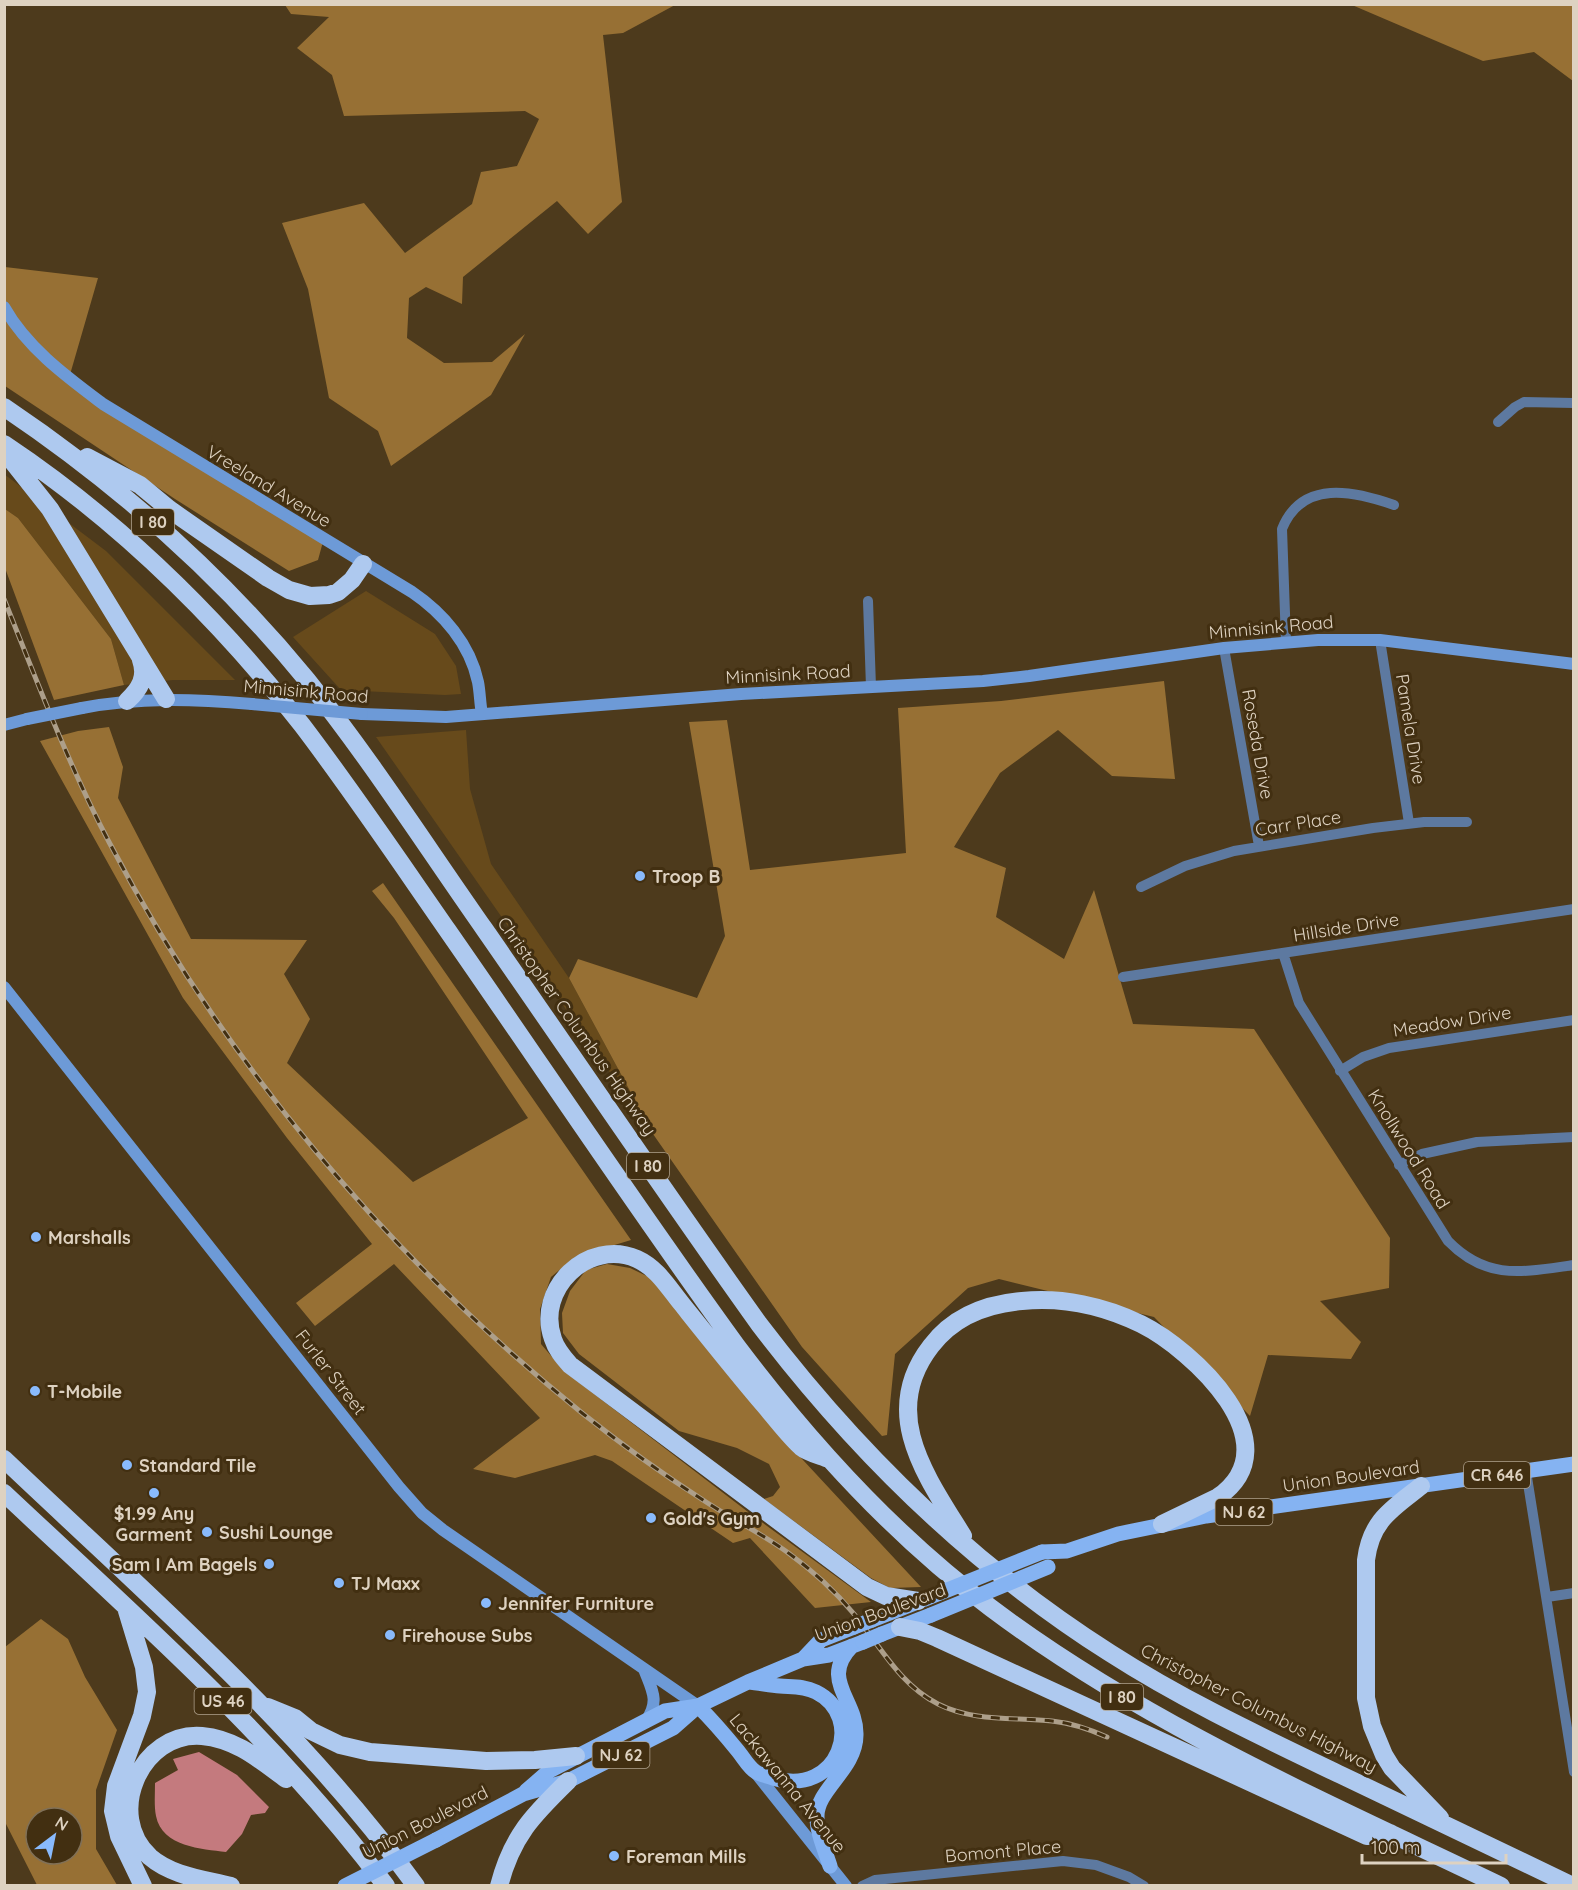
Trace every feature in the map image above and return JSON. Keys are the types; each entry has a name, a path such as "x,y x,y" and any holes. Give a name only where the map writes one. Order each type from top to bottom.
{"highway":[{"name":"Christopher Columbus Highway","path":"4,407 108,484 186,553 237,603 306,679 390,792 718,1267 778,1349 855,1441 904,1491 973,1551 1066,1624 1154,1680 1236,1724 1573,1886"},
{"path":"36,429 140,485 169,509 268,578 289,590 310,596 338,592 352,580 363,564"},
{"name":"I 80","path":"4,444 97,514 174,583 221,631 300,724 360,804 716,1317 781,1404 830,1460 884,1515 949,1574 998,1614 1074,1667 1184,1732 1501,1886"},
{"path":"4,452 50,509 166,699"},
{"path":"127,701 138,689 144,676 142,662 137,653"},
{"path":"830,1460 802,1448 740,1376 662,1278 645,1263 622,1255 598,1256 576,1266 559,1284 550,1305 550,1329 557,1349 570,1365 867,1587 886,1596 922,1600"},
{"path":"973,1551 929,1480 917,1455 908,1427 908,1400 920,1362 945,1330 981,1309 1011,1302 1067,1301 1103,1309 1140,1323 1158,1333 1191,1358 1229,1403 1238,1418 1245,1438 1245,1459 1239,1476 1227,1491 1218,1497 1162,1524"},
{"name":"US 46","path":"4,1459 263,1705 371,1827 416,1886"},
{"path":"1421,1486 1381,1519 1370,1538 1366,1560 1366,1698 1371,1726 1392,1768 1448,1826"},
{"name":"US 46","path":"4,1493 230,1708 315,1800 386,1886"},
{"path":"126,1608 144,1667 147,1692 142,1716 116,1786 113,1811 119,1836 143,1886"},
{"path":"900,1627 920,1631 937,1638 1366,1836 1390,1833"},
{"path":"263,1705 295,1718 325,1738 353,1749 370,1752 486,1761 576,1756"},
{"path":"231,1886 172,1870 150,1857 138,1841 130,1817 130,1795 137,1773 151,1755 180,1739 199,1736 220,1739 249,1752 315,1800"},
{"path":"500,1886 507,1860 519,1834 539,1809 568,1781"}],"main road":[{"name":"Union Boulevard","path":"803,1659 821,1640 1042,1552 1067,1551 1118,1534 1162,1524 1574,1464"},
{"name":"Union Boulevard","path":"345,1886 523,1794 568,1781 673,1728 698,1706 748,1682 803,1659 829,1655 1048,1567 1067,1551"},
{"path":"830,1866 818,1829 817,1815 822,1799 844,1770 854,1748 855,1723 837,1676 841,1659 857,1644"},
{"path":"748,1682 802,1687 816,1692 831,1704 840,1725 840,1744 836,1757 825,1770 816,1776 805,1781 790,1782 755,1772"},
{"name":"Union Boulevard","path":"523,1794 549,1771 665,1711 698,1706"},
{"name":"Lackawanna Avenue","path":"698,1706 755,1772"}],"street":[{"name":"Vreeland Avenue","path":"4,307 20,331 43,355 103,404 423,600 451,627 462,643 478,681 482,714"},
{"path":"1498,422 1524,402 1574,403"},
{"path":"1286,642 1282,529 1290,513 1302,500 1328,494 1355,493 1394,505"},
{"path":"868,601 871,687"},
{"name":"Minnisink Road","path":"4,725 82,708 127,701 166,699 418,717 482,714 741,694 1029,676 1224,648 1350,639 1380,640 1574,664"},
{"name":"Pamela Drive","path":"1380,640 1409,823"},
{"name":"Roseda Drive","path":"1224,648 1259,846"},
{"name":"Carr Place","path":"1141,887 1202,860 1259,846 1409,823 1467,822"},
{"name":"Hillside Drive","path":"1123,977 1574,909"},
{"name":"Knollwood Road","path":"1283,953 1299,1003 1448,1242 1476,1263 1500,1271 1510,1272 1574,1265"},
{"name":"Furler Street","path":"4,987 399,1487 422,1513 470,1549 698,1706"},
{"name":"Meadow Drive","path":"1340,1071 1364,1057 1389,1047 1574,1020"},
{"path":"1399,1165 1422,1154 1477,1143 1574,1137"},
{"path":"1526,1470 1546,1597 1568,1699 1574,1772"},
{"path":"1546,1597 1574,1593"},
{"path":"643,1668 654,1700 653,1710 646,1721"},
{"name":"Lackawanna Avenue","path":"755,1772 846,1886"},
{"name":"Bomont Place","path":"862,1886 874,1880 1063,1861 1096,1865 1129,1876 1144,1886"}],"shaded area":[{"path":"285,5 675,5 623,33 603,35 622,202 588,234 557,201 463,277 462,304 426,287 409,298 407,338 444,363 492,362 525,334 491,395 391,466 378,431 329,398 308,289 282,223 364,203 405,253 472,204 481,172 517,166 539,119 525,111 344,116 332,75 297,48 329,17 291,14"},
{"path":"1352,5 1573,5 1573,81 1534,52 1483,61"},
{"path":"5,267 98,278 69,378 324,538 318,560 289,571 175,499 5,386"},
{"path":"4,474 106,551 235,680 173,680 124,685 111,639 18,518 5,509"},
{"path":"5,509 18,518 111,639 124,685 54,700 5,568"},
{"path":"366,591 435,634 456,666 461,694 341,690 293,637"},
{"path":"1164,681 1175,779 1112,776 1058,730 1000,773 954,847 1006,868 996,917 1064,959 1094,890 1133,1024 1254,1029 1390,1238 1389,1288 1320,1301 1361,1342 1351,1359 1268,1355 1250,1416 1154,1317 999,1279 968,1288 895,1354 887,1435 882,1436 802,1347 632,1104 636,1102 569,978 578,959 697,998 725,936 689,722 727,720 750,870 906,853 898,708 1001,701"},
{"path":"109,727 123,767 118,798 191,939 307,940 284,974 310,1019 287,1063 413,1182 528,1118 394,918 372,891 383,883 631,1240 575,1257 551,1277 540,1309 541,1344 564,1371 752,1515 871,1602 815,1608 750,1538 733,1543 612,1461 595,1455 515,1478 473,1469 540,1418 394,1264 315,1326 296,1303 372,1244 287,1138 183,998 40,741 78,731"},
{"path":"466,730 470,789 491,864 569,978 636,1102 632,1104 376,737"},
{"path":"607,1264 630,1268 653,1279 777,1432 921,1587 890,1588 871,1578 764,1499 773,1496 780,1487 769,1464 737,1448 679,1431 579,1354 563,1333 562,1313 570,1291 586,1270"},
{"path":"41,1619 68,1639 85,1677 117,1730 96,1790 96,1849 117,1885 37,1885 27,1866 84,1866 84,1806 24,1806 24,1859 5,1822 5,1647"},
{"path":"199,1752 237,1775 269,1807 265,1813 251,1815 242,1834 226,1852 195,1847 174,1840 160,1826 156,1816 155,1783 178,1770 173,1759"}],"railway":[{"path":"4,599 80,783 109,842 155,924 205,1003 258,1079 316,1152 378,1222 443,1289 582,1413 672,1479 713,1507 777,1545 814,1573 854,1614 902,1676 925,1696 938,1704 966,1714 1059,1722 1107,1737"}],"place":[{"name":"Troop B","path":"640,876"},
{"name":"Marshalls","path":"36,1237"},
{"name":"T-Mobile","path":"35,1391"},
{"name":"Standard Tile","path":"127,1465"},
{"name":"$1.99 Any Garment","path":"154,1493"},
{"name":"Gold's Gym","path":"651,1518"},
{"name":"Sushi Lounge","path":"207,1532"},
{"name":"Sam I Am Bagels","path":"269,1564"},
{"name":"TJ Maxx","path":"339,1583"},
{"name":"Jennifer Furniture","path":"486,1603"},
{"name":"Firehouse Subs","path":"390,1635"},
{"name":"Foreman Mills","path":"614,1856"}]}
